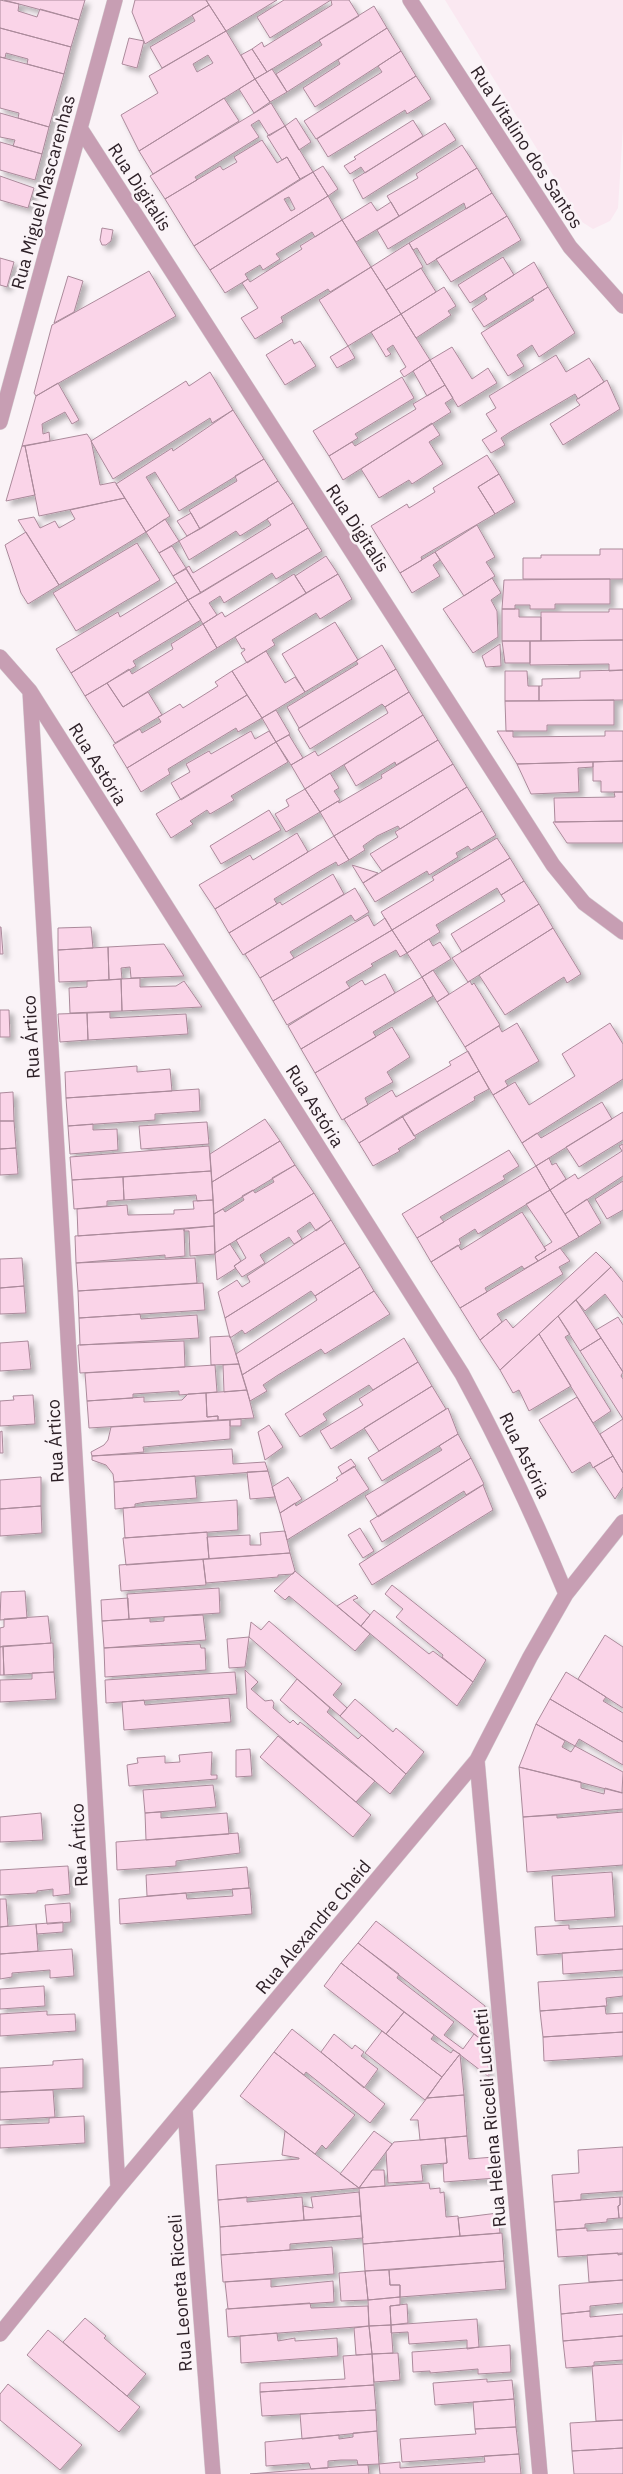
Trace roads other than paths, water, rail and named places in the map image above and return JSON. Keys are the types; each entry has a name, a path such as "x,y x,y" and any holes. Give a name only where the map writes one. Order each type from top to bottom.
{"street":[{"name":"Rua Miguel Mascarenhas","path":"0,422 115,0"},
{"name":"Rua Vitalino dos Santos","path":"410,0 570,247 623,306"},
{"name":"Rua Digitalis","path":"80,128 553,865 584,903 623,932"},
{"name":"Rua Astória","path":"0,657 30,691 462,1374 495,1434 528,1504 566,1594"},
{"name":"Rua Ártico","path":"30,691 118,2188"},
{"name":"Rua Alexandre Cheid","path":"0,2334 118,2188 477,1760 530,1657 566,1594 623,1522"},
{"name":"Rua Helena Ricceli Luchetti","path":"477,1760 540,2474"},
{"name":"Rua Leoneta Ricceli","path":"185,2110 213,2474"}]}
